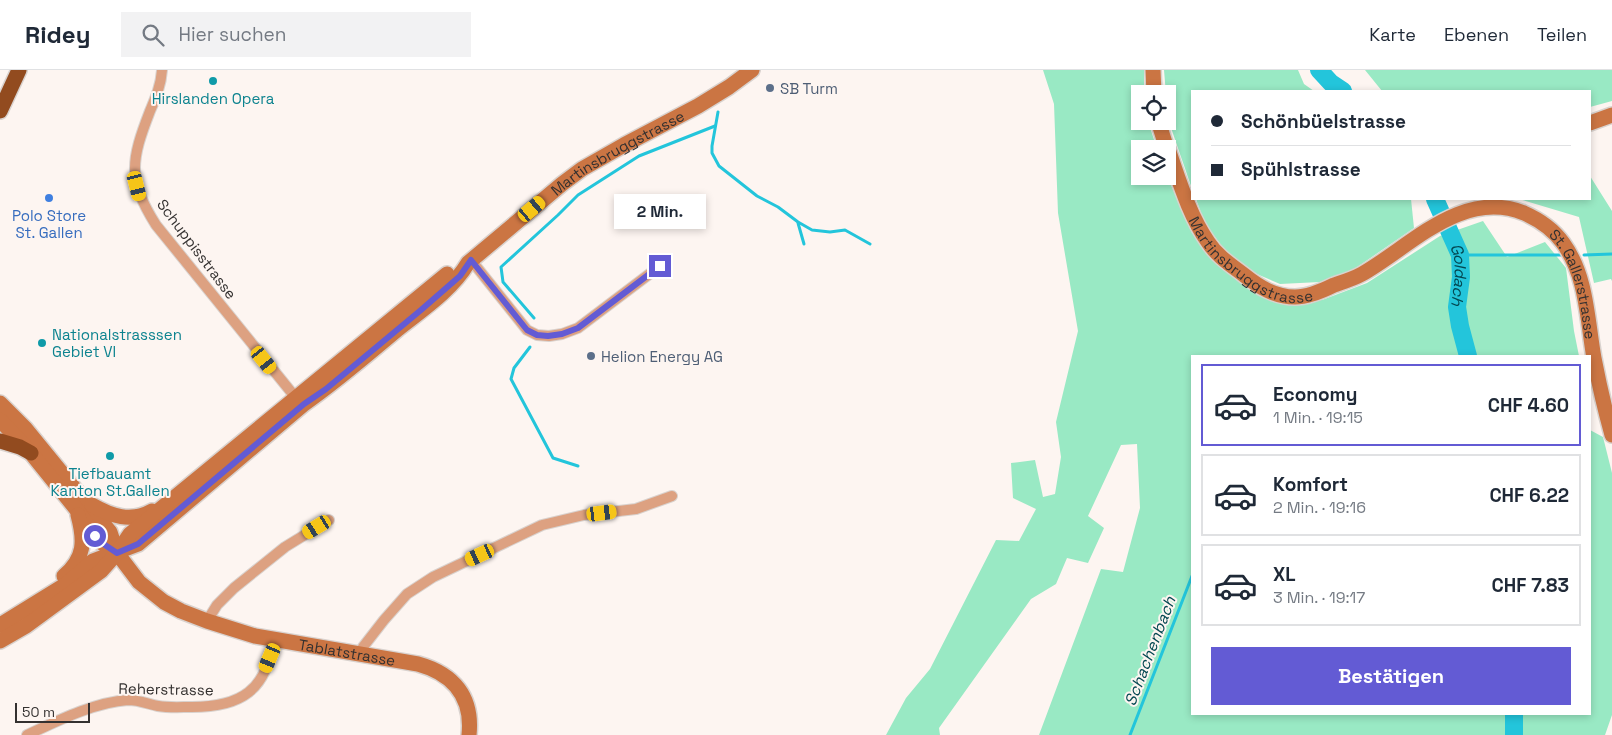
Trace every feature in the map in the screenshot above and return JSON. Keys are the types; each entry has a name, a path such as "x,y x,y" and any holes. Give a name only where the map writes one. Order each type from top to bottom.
{"highway":[{"path":"0,111 19,70"},
{"path":"0,441 20,447 30,453"}],"main road":[{"name":"Martinsbruggstrasse","path":"0,641 26,626 97,574 117,553 130,534 300,401 326,389 421,310 460,276 470,262 562,184 582,169 698,106 752,70"},
{"path":"1153,70 1154,85"},
{"path":"1591,123 1612,115"},
{"name":"Martinsbruggstrasse","path":"1176,170 1208,243 1221,258 1255,284 1280,296 1296,297 1322,290 1362,274 1403,245 1443,221 1487,205"},
{"name":"St. Gallerstrasse","path":"1487,205 1519,211 1537,219 1549,227 1563,242 1572,258 1582,285 1594,358 1612,435"},
{"name":"Martinsbruggstrasse","path":"0,625 65,584 93,561 138,544 300,401"},
{"path":"0,403 25,428 81,506"},
{"path":"0,420 81,506"},
{"name":"Martinsbruggstrasse","path":"34,604 75,566 82,541 81,506 122,518 133,518 145,516 171,501"},
{"name":"Tablatstrasse","path":"81,506 110,532 117,553 139,582 154,595 181,611 255,636 427,667 451,680 462,693 469,709 469,735"}],"street":[{"name":"Schuppisstrasse","path":"162,70 160,87 141,134 136,155 135,176 139,196 156,225 300,401"},
{"path":"470,262 527,330 537,335 548,336 562,334 578,328 660,266"},
{"path":"360,655 363,647 407,594 433,577 542,525 584,515 636,509 672,496"},
{"path":"208,621 217,605 234,588 285,547 329,520"},
{"name":"Reherstrasse","path":"27,735 72,715 127,700 144,701 157,706 173,707 207,707 232,702 246,694 260,678 270,658 273,640"}],"green space":[{"path":"1043,70 1144,70 1144,85 1131,85 1131,130 1151,130 1154,140 1131,140 1131,185 1171,185 1192,233 1215,261 1279,300 1322,300 1367,283 1440,236 1483,221 1507,257 1545,242 1566,268 1579,355 1191,355 1191,715 1591,715 1591,431 1603,437 1612,473 1612,715 1605,735 1039,735 1101,569 1123,572 1140,508 1137,444 1121,445 1088,516 1104,528 1088,563 1067,558 1056,584 1031,599 939,728 940,735 886,735 906,698 930,669 996,540 1019,541 1036,509 1013,498 1011,463 1035,460 1043,497 1055,494 1061,457 1056,422 1078,331 1058,213 1054,104"},
{"path":"1164,70 1298,70 1304,84 1313,90 1191,90 1191,186 1172,130 1176,130 1176,85 1165,85"},
{"path":"1365,70 1612,70 1612,101 1591,107 1591,90 1381,90"},
{"path":"1591,178 1612,211 1612,281 1611,279 1594,283 1579,217 1522,200 1591,200"},
{"path":"1196,200 1411,200 1414,228 1350,272 1320,282 1280,284 1252,272 1228,254 1205,224"}],"waterway":[{"name":"Goldach","path":"1319,70 1331,83 1342,90"},
{"path":"718,112 712,153 719,166 757,196 778,207 812,230 830,232 845,230 870,244"},
{"path":"534,318 503,282 501,267 578,195 639,156 715,126"},
{"name":"Goldach","path":"1435,200 1460,255 1461,277 1457,307 1468,355"},
{"path":"798,223 804,244"},
{"path":"1584,255 1612,254"},
{"path":"1460,255 1562,255"},
{"path":"530,347 514,368 511,379 553,458 578,466"},
{"name":"Schachenbach","path":"1130,735 1191,579"},
{"name":"Goldach","path":"1514,715 1514,735"}],"place":[{"name":"Hirslanden Opera","path":"213,81"},
{"name":"SB Turm","path":"770,88"},
{"name":"Polo Store St. Gallen","path":"49,198"},
{"name":"Nationalstrasssen Gebiet VI","path":"42,343"},
{"name":"Helion Energy AG","path":"591,356"},
{"name":"Tiefbauamt Kanton St.Gallen","path":"110,456"}],"route":[{"path":"95,536 99,541 117,553 138,544 236,464 248,451 304,404 326,389 421,310 460,276 471,260 527,330 537,335 548,336 562,334 578,328 660,266"}]}
